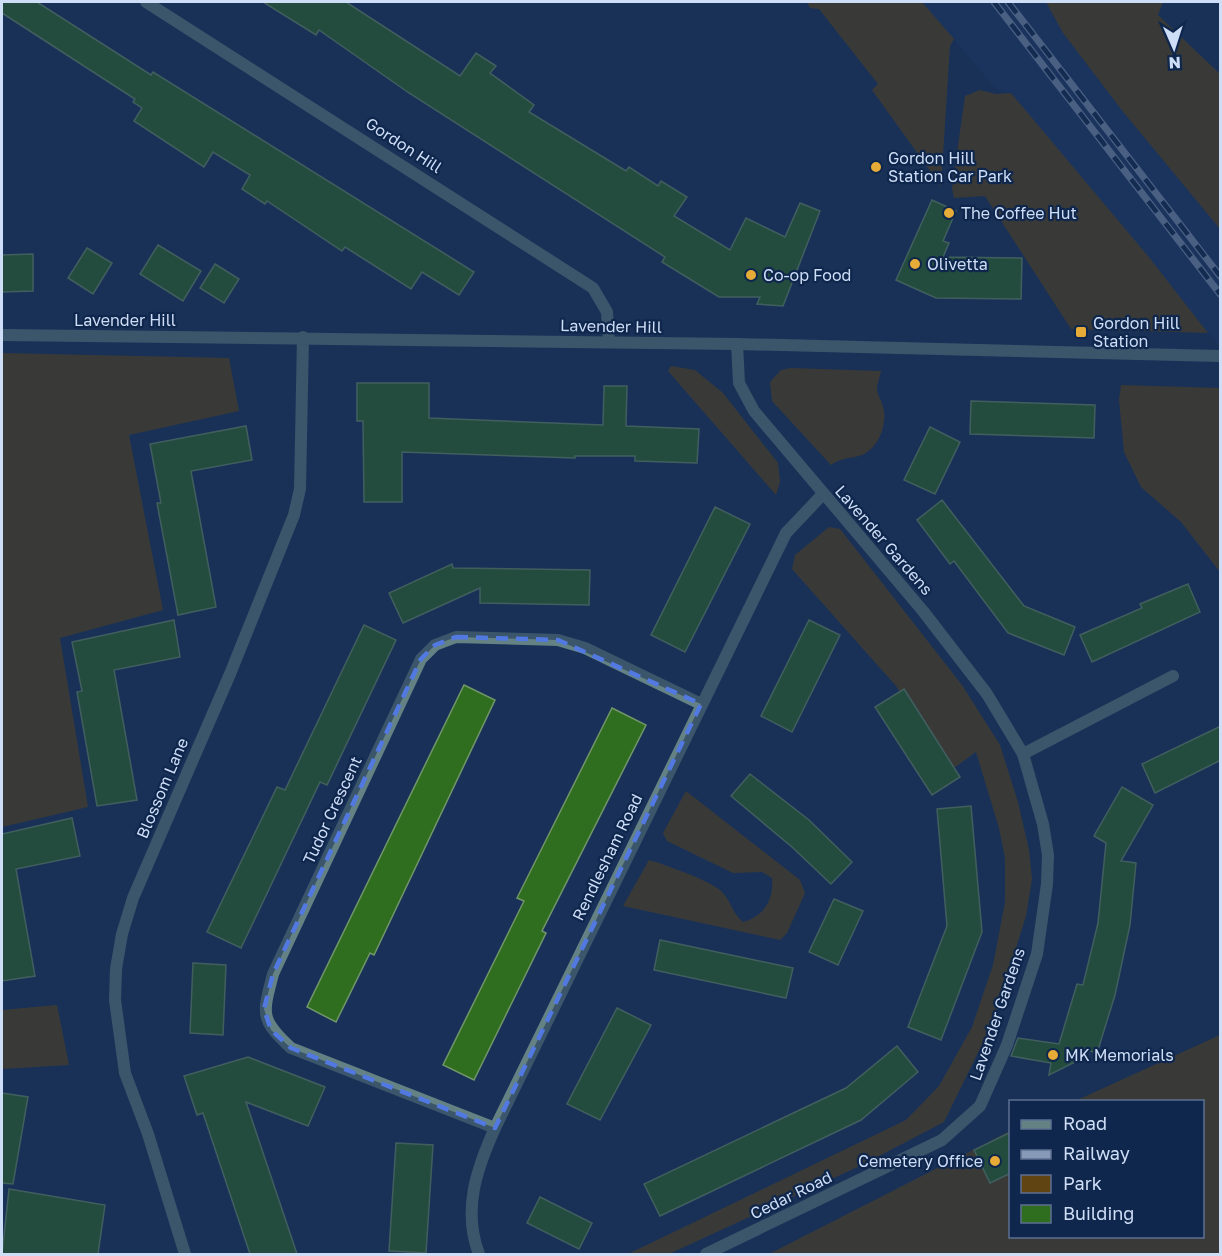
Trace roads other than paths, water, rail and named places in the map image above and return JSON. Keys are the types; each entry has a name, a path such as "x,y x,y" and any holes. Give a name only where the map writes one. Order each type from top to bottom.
{"street":[{"name":"Gordon Hill","path":"146,2 593,288 607,312 609,342"},
{"name":"Lavender Hill","path":"2,334 737,344 1221,356"},
{"name":"Blossom Lane","path":"185,1254 148,1134 125,1073 115,1000 116,969 122,934 132,898 243,642 294,515 300,489 303,337"},
{"name":"Lavender Gardens","path":"737,344 739,383 754,411 923,611 987,694 1023,754 1043,824 1048,855 1047,884 1037,954 1007,1044 980,1106"},
{"name":"Rendlesham Road","path":"479,1254 471,1218 472,1190 479,1164 495,1128 786,533 823,494"},
{"name":"Tudor Crescent","path":"495,1128 291,1048 271,1030 264,1009 273,974 421,659 435,645 456,637 558,640 585,648 701,704"},
{"path":"1023,754 1173,676"},
{"name":"Cedar Road","path":"706,1254 942,1140 980,1106"}],"railway":[{"path":"994,2 1220,294"},
{"path":"1008,2 1220,276"}],"place":[{"name":"Gordon Hill Station Car Park","path":"876,167"},
{"name":"The Coffee Hut","path":"949,213"},
{"name":"Olivetta","path":"915,264"},
{"name":"Co-op Food","path":"751,275"},
{"name":"Gordon Hill Station","path":"1081,332"},
{"name":"MK Memorials","path":"1053,1055"},
{"name":"Cemetery Office","path":"995,1161"}]}
